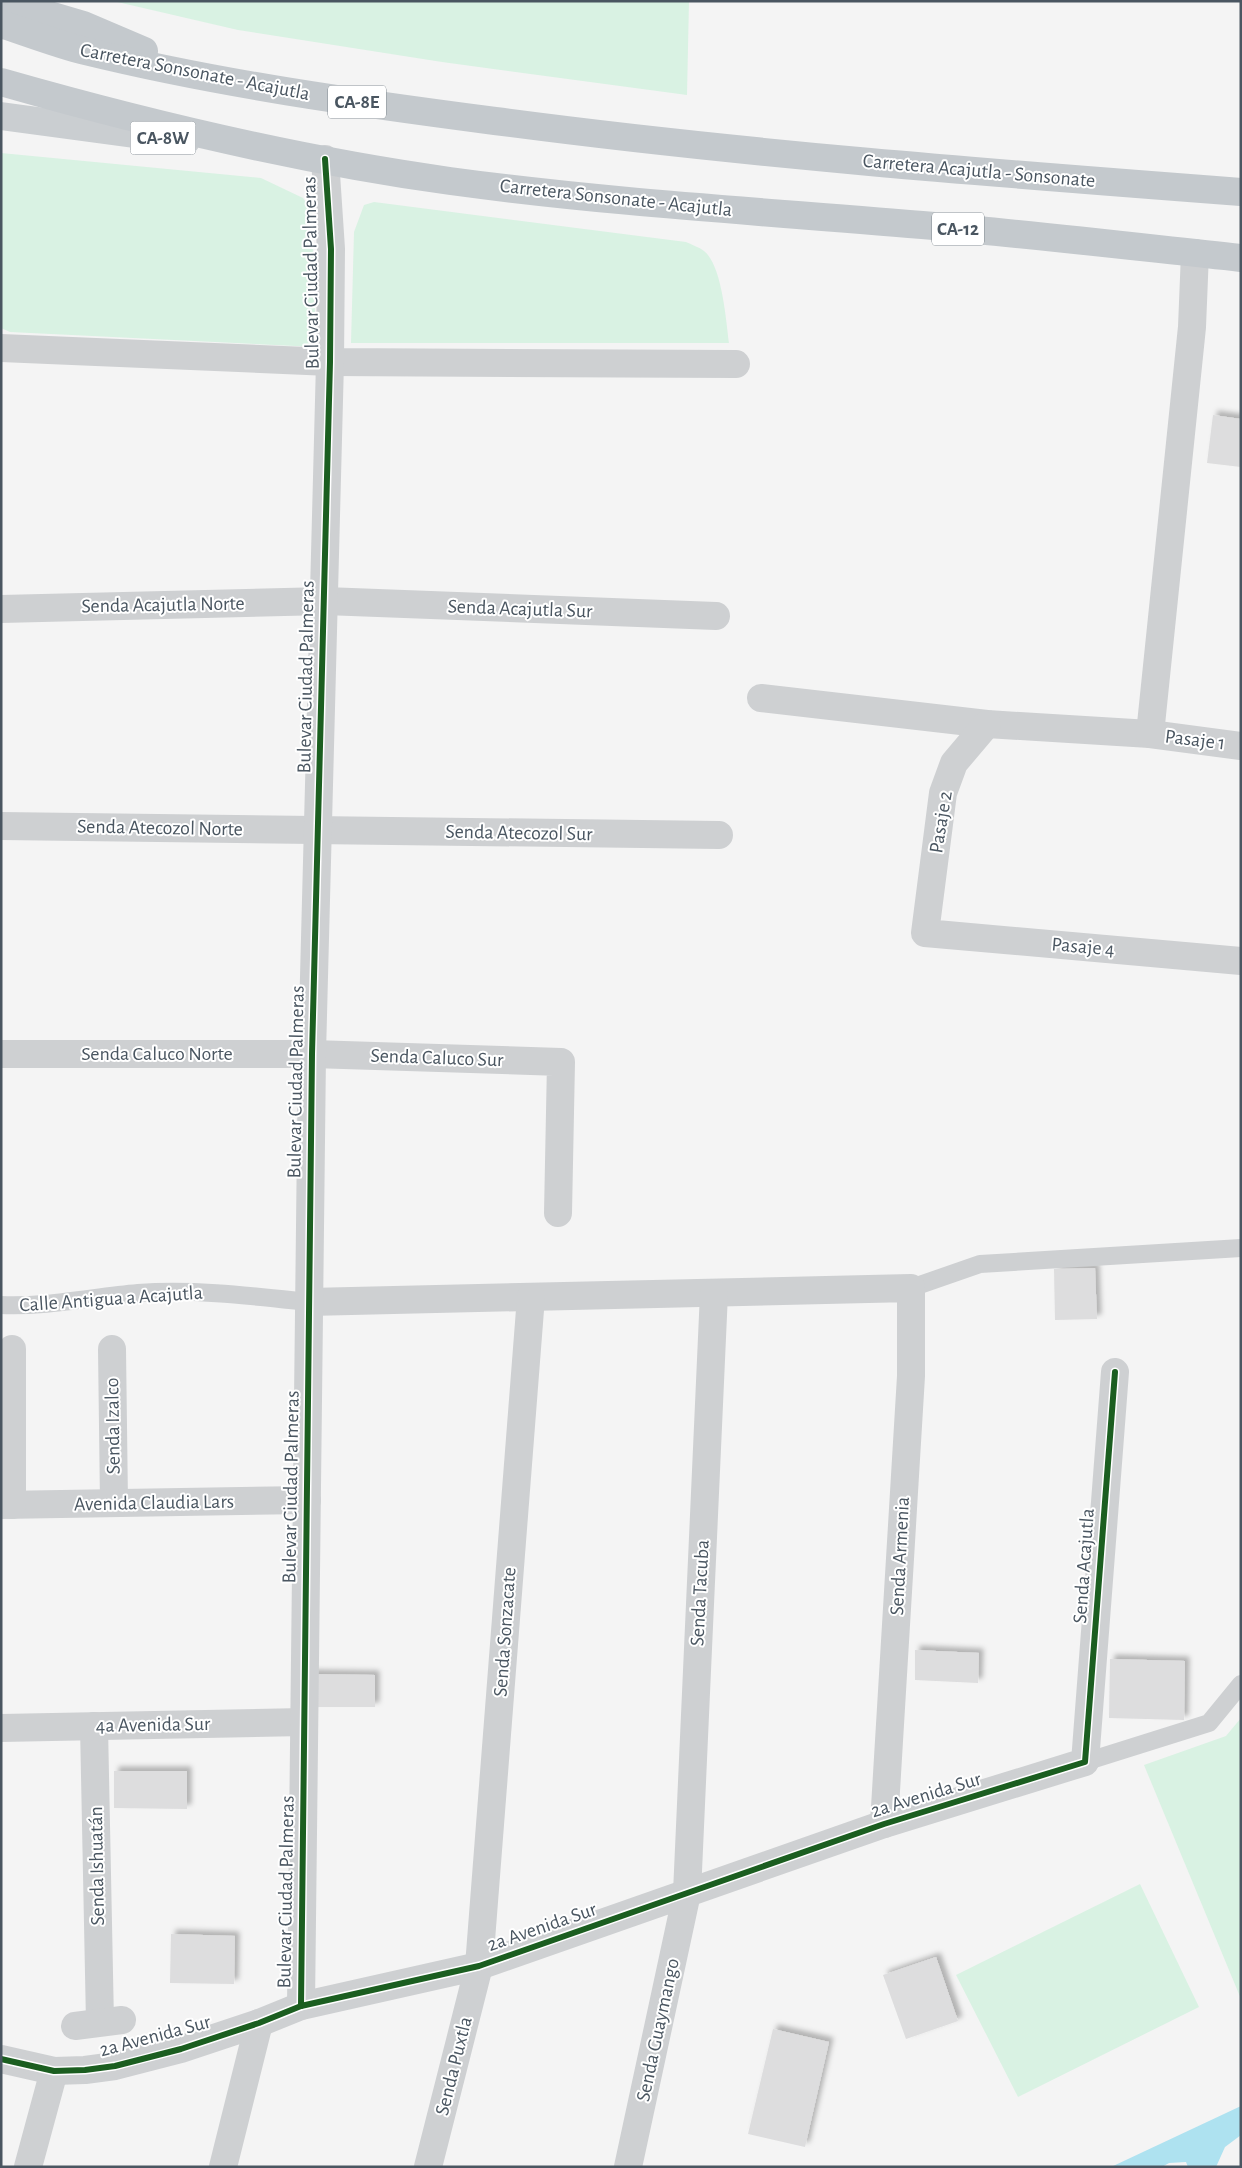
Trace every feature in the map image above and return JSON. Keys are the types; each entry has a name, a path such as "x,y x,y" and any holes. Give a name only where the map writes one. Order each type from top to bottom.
{"highway":[{"path":"2,1 83,25 210,78"},
{"name":"Carretera Sonsonate - Acajutla","path":"1,24 82,50 259,88 409,110 718,148"},
{"name":"Carretera Sonsonate - Acajutla","path":"1,82 167,127 325,160 449,181 674,205 936,226 1241,258"},
{"name":"Carretera Acajutla - Sonsonate","path":"718,148 968,171 1241,192"}],"main road":[{"name":"CA-8W","path":"1,116 325,160"}],"street":[{"name":"Bulevar Ciudad Palmeras","path":"301,2006 312,1054 330,362 331,249 325,160"},
{"path":"1150,734 1190,346 1196,253"},
{"path":"1,348 330,362 736,364"},
{"name":"Senda Acajutla Norte","path":"1,609 324,601"},
{"name":"Senda Acajutla Sur","path":"324,601 716,616"},
{"name":"Pasaje 1","path":"761,698 901,712 988,724 1150,734 1241,746"},
{"name":"Pasaje 2","path":"925,933 943,793 954,763 988,724"},
{"name":"Senda Atecozol Norte","path":"1,826 318,830"},
{"name":"Senda Atecozol Sur","path":"318,830 719,835"},
{"name":"Pasaje 4","path":"925,933 1241,961"},
{"name":"Senda Caluco Norte","path":"1,1054 312,1054"},
{"name":"Senda Caluco Sur","path":"312,1054 561,1062 558,1213"},
{"path":"309,1302 911,1288"},
{"name":"Senda Armenia","path":"884,1824 911,1376 911,1288"},
{"name":"Senda Tacuba","path":"687,1893 714,1293"},
{"name":"Senda Sonzacate","path":"479,1966 531,1297"},
{"path":"7,1505 12,1349"},
{"name":"Senda Izalco","path":"112,1349 114,1503"},
{"name":"Senda Acajutla","path":"1085,1762 1115,1372"},
{"name":"Avenida Claudia Lars","path":"7,1505 307,1500"},
{"name":"4a Avenida Sur","path":"1,1728 304,1722"},
{"name":"Senda Ishuatán","path":"94,1726 99,2018"},
{"name":"2a Avenida Sur","path":"1,2059 54,2071 115,2066 181,2049 259,2023 301,2006 479,1966 884,1824 1085,1762"},
{"name":"Senda Guaymango","path":"628,2167 687,1893"},
{"name":"Senda Puxtla","path":"428,2167 479,1966"},
{"path":"223,2167 259,2023"},
{"path":"28,2167 54,2071"}],"lane":[{"path":"911,1288 980,1264 1241,1248"},
{"name":"Calle Antigua a Acajutla","path":"1,1305 30,1306 138,1293 209,1292 309,1302"},
{"path":"1085,1762 1209,1723 1241,1684"}],"green space":[{"path":"113,1 689,1 687,95 442,62 238,30"},
{"path":"1,153 261,178 303,198 312,212 316,347 10,332 1,328"},
{"path":"374,202 686,242 704,251 715,268 725,307 729,343 351,343 354,232 364,205"},
{"path":"1241,1718 1241,1999 1144,1765 1226,1736"},
{"path":"1140,1884 1199,2007 1018,2097 956,1975"}],"water":[{"path":"1241,2106 1241,2135 1225,2147 1216,2167 1188,2167 1186,2162 1169,2163 1162,2167 1111,2167"}],"building":[{"path":"1213,415 1241,419 1241,467 1207,463"},
{"path":"1095,1268 1097,1319 1055,1320 1054,1269"},
{"path":"915,1650 979,1653 978,1683 915,1680"},
{"path":"1110,1659 1185,1661 1184,1720 1109,1718"},
{"path":"309,1674 375,1675 375,1707 309,1707"},
{"path":"114,1771 187,1771 187,1809 114,1808"},
{"path":"171,1934 235,1936 234,1984 170,1983"},
{"path":"936,1957 958,2021 906,2039 883,1975"},
{"path":"773,2029 829,2042 805,2147 748,2134"}],"cycle path":[{"path":"301,2006 312,1054 330,362 331,249 325,159"},
{"path":"1,2059 54,2071 85,2070 115,2066 181,2049 259,2023 301,2006 479,1966 884,1824 1085,1762 1115,1372"}]}
